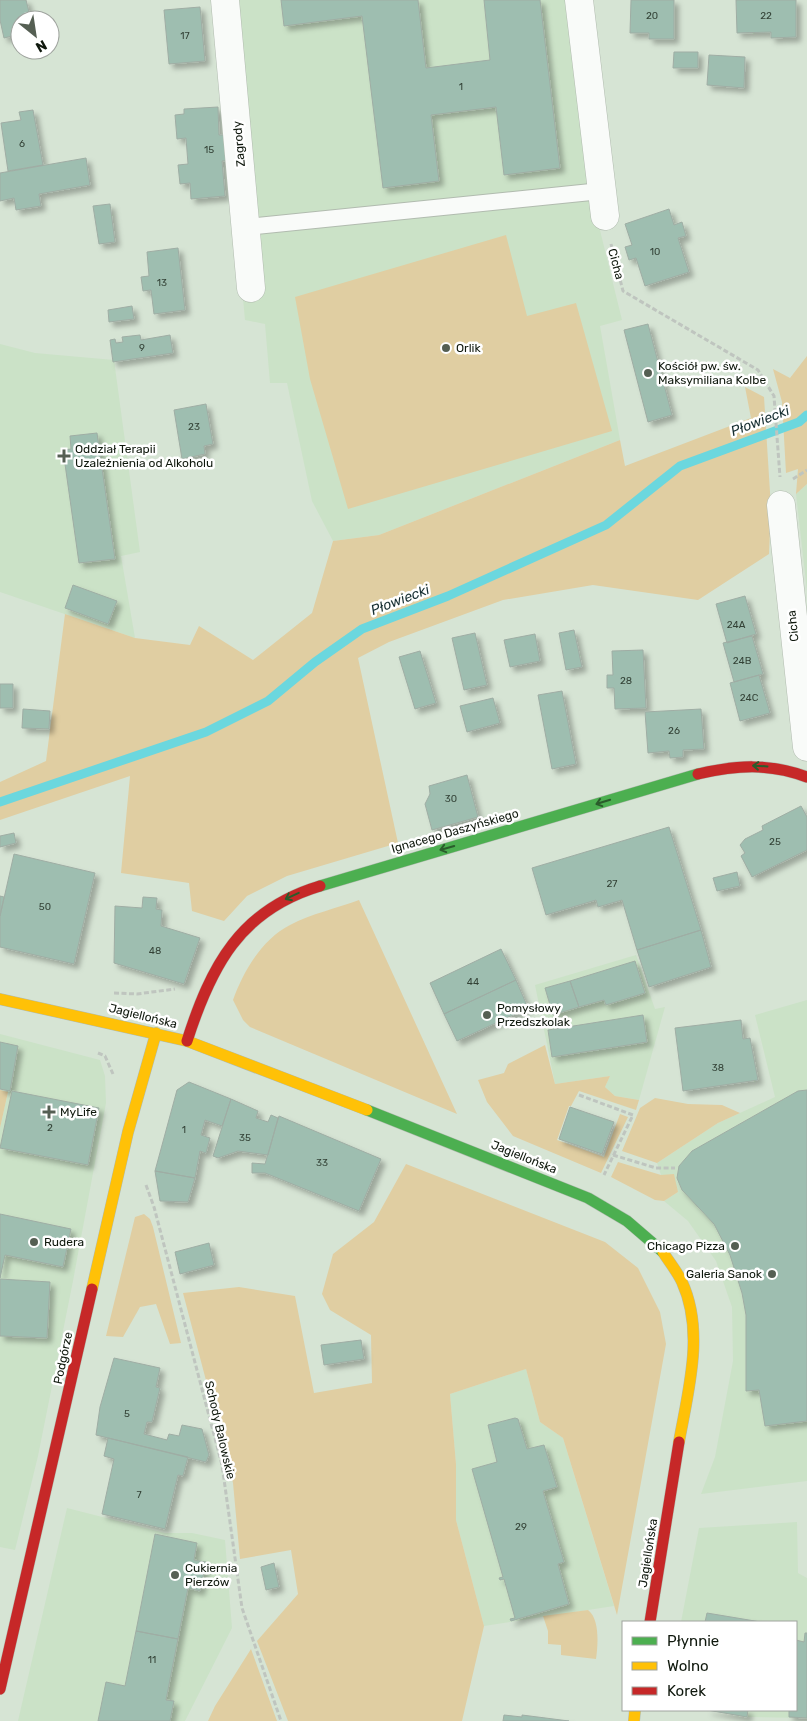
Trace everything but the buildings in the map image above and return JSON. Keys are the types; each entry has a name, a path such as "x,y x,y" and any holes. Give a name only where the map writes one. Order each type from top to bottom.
{"street":[{"name":"Zagrody","path":"225,0 252,288"},
{"path":"579,0 603,204"},
{"name":"Cicha","path":"781,505 802,655 807,747"},
{"name":"Ignacego Daszyńskiego","path":"187,1041 204,989 229,945 270,907 297,893 680,778 736,764 784,767 807,777"},
{"name":"Jagiellońska","path":"0,999 187,1041 446,1140 588,1198 626,1221 661,1250 682,1282 693,1323 693,1358 650,1621"},
{"name":"Podgórze","path":"0,1689 63,1424 128,1132 156,1033"}],"lane":[{"path":"246,227 603,204"}],"path":[{"name":"Cicha","path":"603,204 624,291 758,370 774,396 779,447"},
{"path":"110,992 137,994 166,989 183,989"},
{"path":"96,1052 106,1056 115,1080"},
{"path":"579,1095 634,1115 601,1180"},
{"path":"613,1155 656,1168 675,1168"},
{"name":"Schody Balowskie","path":"145,1181 154,1208 222,1466 242,1608 281,1721"}],"shaded area":[{"path":"216,0 566,0 586,173 622,320 600,326 620,440 379,535 333,541 312,501 287,383 270,383 265,324 245,320"},
{"name":"Orlik","path":"506,235 527,316 576,303 612,431 348,509 310,379 295,297"},
{"name":"Oddział Terapii Uzależnienia od Alkoholu","path":"0,344 35,353 114,360 140,552 121,556 135,638 0,592"},
{"path":"807,356 807,484 796,494 798,469 786,473 782,402 773,369 790,378"},
{"path":"745,387 764,397 771,508 769,554 698,600 593,585 503,600 389,642 358,658 398,843 287,876 247,896 224,921 192,911 189,883 121,873 130,776 0,820 0,782 46,761 65,614 135,638 190,645 199,626 253,660 312,613 333,541 379,535 620,440 625,466 751,418"},
{"path":"807,484 807,591 796,494"},
{"path":"359,900 457,1114 250,1027 243,1020 233,1000 242,978 255,957 280,931 307,918"},
{"path":"636,955 655,1009 665,1007 639,1100 615,1096 605,1087 610,1076 555,1084 535,985"},
{"name":"Galeria Sanok","path":"807,1000 807,1481 701,1494 715,1457 733,1361 732,1307 716,1261 688,1221 664,1201 678,1192 661,1175 657,1163 718,1123 775,1097 755,1015"},
{"path":"0,1034 100,1060 105,1076 106,1103 38,1456 15,1550 0,1547 0,1128 8,1092 0,1090"},
{"path":"545,1045 555,1084 610,1076 605,1087 615,1096 639,1100 636,1110 579,1091 571,1106 569,1106 557,1140 604,1157 620,1114 628,1117 601,1173 513,1136 487,1102 478,1080 504,1073 508,1064"},
{"path":"0,1090 8,1092 0,1128"},
{"path":"655,1098 688,1104 722,1105 740,1113 718,1123 657,1163 622,1151 640,1108"},
{"path":"618,1162 661,1175 674,1174 678,1192 664,1201 655,1200 611,1177"},
{"path":"406,1164 605,1242 638,1268 660,1312 666,1344 617,1615 563,1438 540,1422 526,1369 450,1394 456,1464 456,1520 484,1626 462,1721 288,1721 257,1641 298,1594 291,1550 240,1559 233,1483 183,1293 239,1287 295,1296 314,1393 372,1383 371,1335 330,1310 322,1294 333,1254 374,1222"},
{"path":"144,1214 150,1219 153,1227 181,1343 170,1344 156,1304 140,1307 123,1337 106,1336 135,1217"},
{"path":"526,1369 540,1422 563,1438 614,1606 484,1626 456,1520 456,1464 450,1394"},
{"path":"67,1508 165,1533 192,1533 225,1540 232,1628 185,1721 18,1721"},
{"path":"797,1522 798,1573 807,1578 807,1718 747,1717 713,1711 797,1711 797,1621 681,1621 699,1528"},
{"path":"588,1610 595,1619 598,1640 596,1659 561,1655 561,1645 548,1644 548,1631 543,1616"},
{"path":"251,1649 277,1721 208,1721 215,1706"}],"waterway":[{"name":"Płowiecki","path":"0,802 206,732 268,701 315,662 362,629 448,596 606,525 680,466 799,422 807,415"}],"traffic: fast":[{"path":"320,886 698,774"},
{"path":"367,1110 588,1198 627,1221 663,1252"}],"traffic: slow":[{"path":"0,999 187,1041 367,1110"},
{"path":"92,1289 128,1132 156,1033"},
{"path":"663,1252 678,1274 689,1301 694,1341 690,1382 679,1442"},
{"path":"634,1721 635,1711"}],"traffic: jam":[{"path":"698,774 740,767 753,767 779,769 807,777"},
{"path":"187,1041 207,989 232,944 249,926 269,910 292,896 320,886"},
{"path":"0,1689 92,1289"},
{"path":"650,1621 679,1442"}],"place":[{"name":"Orlik","path":"446,348"},
{"name":"Kościół pw. św. Maksymiliana Kolbe","path":"648,373"},
{"name":"Oddział Terapii Uzależnienia od Alkoholu","path":"64,456"},
{"name":"Pomysłowy Przedszkolak","path":"487,1015"},
{"name":"MyLife","path":"49,1112"},
{"name":"Rudera","path":"34,1242"},
{"name":"Chicago Pizza","path":"735,1246"},
{"name":"Galeria Sanok","path":"772,1274"},
{"name":"Cukiernia Pierzów","path":"175,1575"}]}
